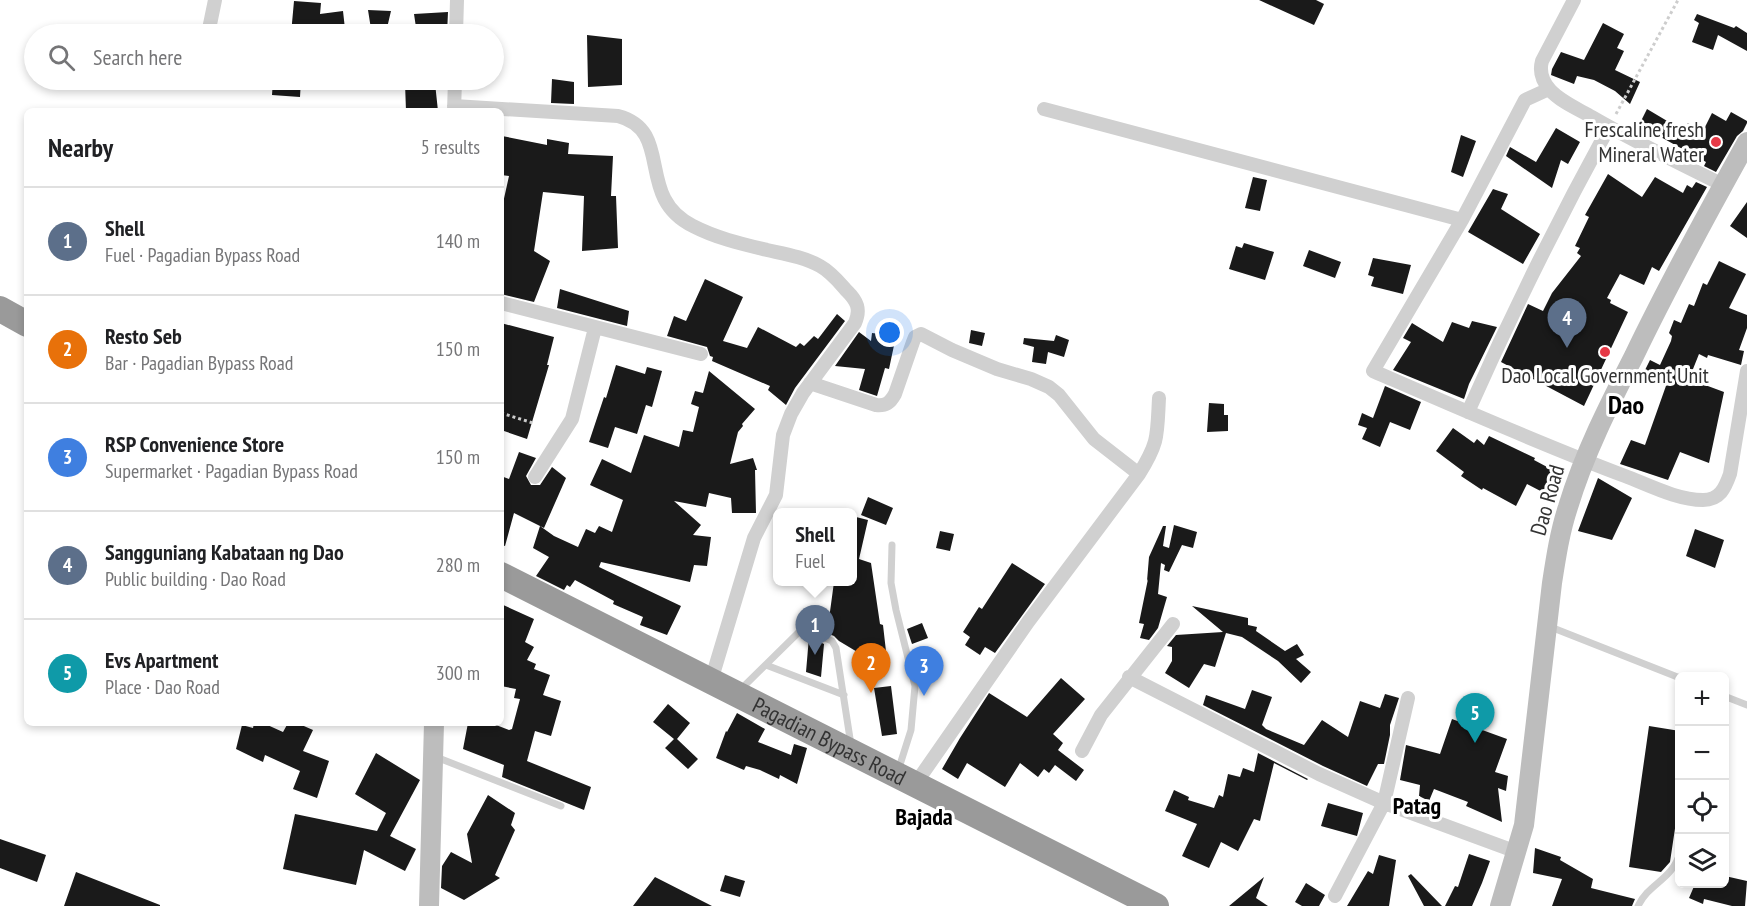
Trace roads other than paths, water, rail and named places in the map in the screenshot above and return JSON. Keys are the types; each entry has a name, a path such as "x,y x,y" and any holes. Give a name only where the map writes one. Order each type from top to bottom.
{"highway":[{"path":"0,309 24,322"},
{"name":"Pagadian Bypass Road","path":"504,577 1156,906"}],"street":[{"path":"209,24 215,0"},
{"path":"456,24 457,0"},
{"path":"1574,0 1542,61 1540,69 1542,79 1549,88 1564,101 1609,127 1723,185"},
{"path":"1549,88 1525,100 1462,220 1373,371 1584,460 1685,498 1705,500 1718,497 1726,487 1747,371"},
{"path":"454,108 455,90"},
{"path":"1044,109 1462,220"},
{"path":"504,111 618,116 629,119 644,130 650,141 658,187 664,200 681,219 718,237 798,257 819,266 831,274 854,298 858,307 859,315 855,323 790,414 783,435 776,495 754,538 711,681"},
{"path":"1468,412 1544,249 1609,127"},
{"name":"Dao Road","path":"1500,906 1524,825 1557,552 1567,508 1584,460 1670,281 1747,142"},
{"path":"504,304 701,354"},
{"path":"535,477 572,419 595,328"},
{"path":"810,383 876,405 885,405 892,400 895,394 915,337 921,334 997,369 1049,387 1059,395 1094,439 1138,474"},
{"path":"906,778 1028,622 1138,474 1157,441 1159,398"},
{"path":"1082,751 1101,715 1173,624"},
{"path":"1129,677 1266,748 1384,803 1517,852"},
{"path":"1335,896 1384,803 1408,698"},
{"path":"429,906 434,726"}],"lane":[{"path":"892,545 891,583 915,686 906,778"},
{"path":"1547,626 1675,676"},
{"path":"736,694 804,629 835,644 852,752"},
{"path":"766,664 844,695"},
{"path":"1729,698 1747,705"},
{"path":"433,756 561,806"},
{"path":"1638,906 1649,890 1671,873 1675,864"}],"place":[{"name":"Frescaline fresh Mineral Water","path":"1716,142"},
{"name":"Sangguniang Kabataan ng Dao","path":"1567,348"},
{"name":"Dao Local Government Unit","path":"1605,352"},
{"name":"Shell","path":"815,655"},
{"name":"Resto Seb","path":"871,693"},
{"name":"RSP Convenience Store","path":"924,696"},
{"name":"Evs Apartment","path":"1475,743"}],"district":[{"name":"Dao","path":"1626,405"},
{"name":"Patag","path":"1417,806"},
{"name":"Bajada","path":"924,817"}]}
